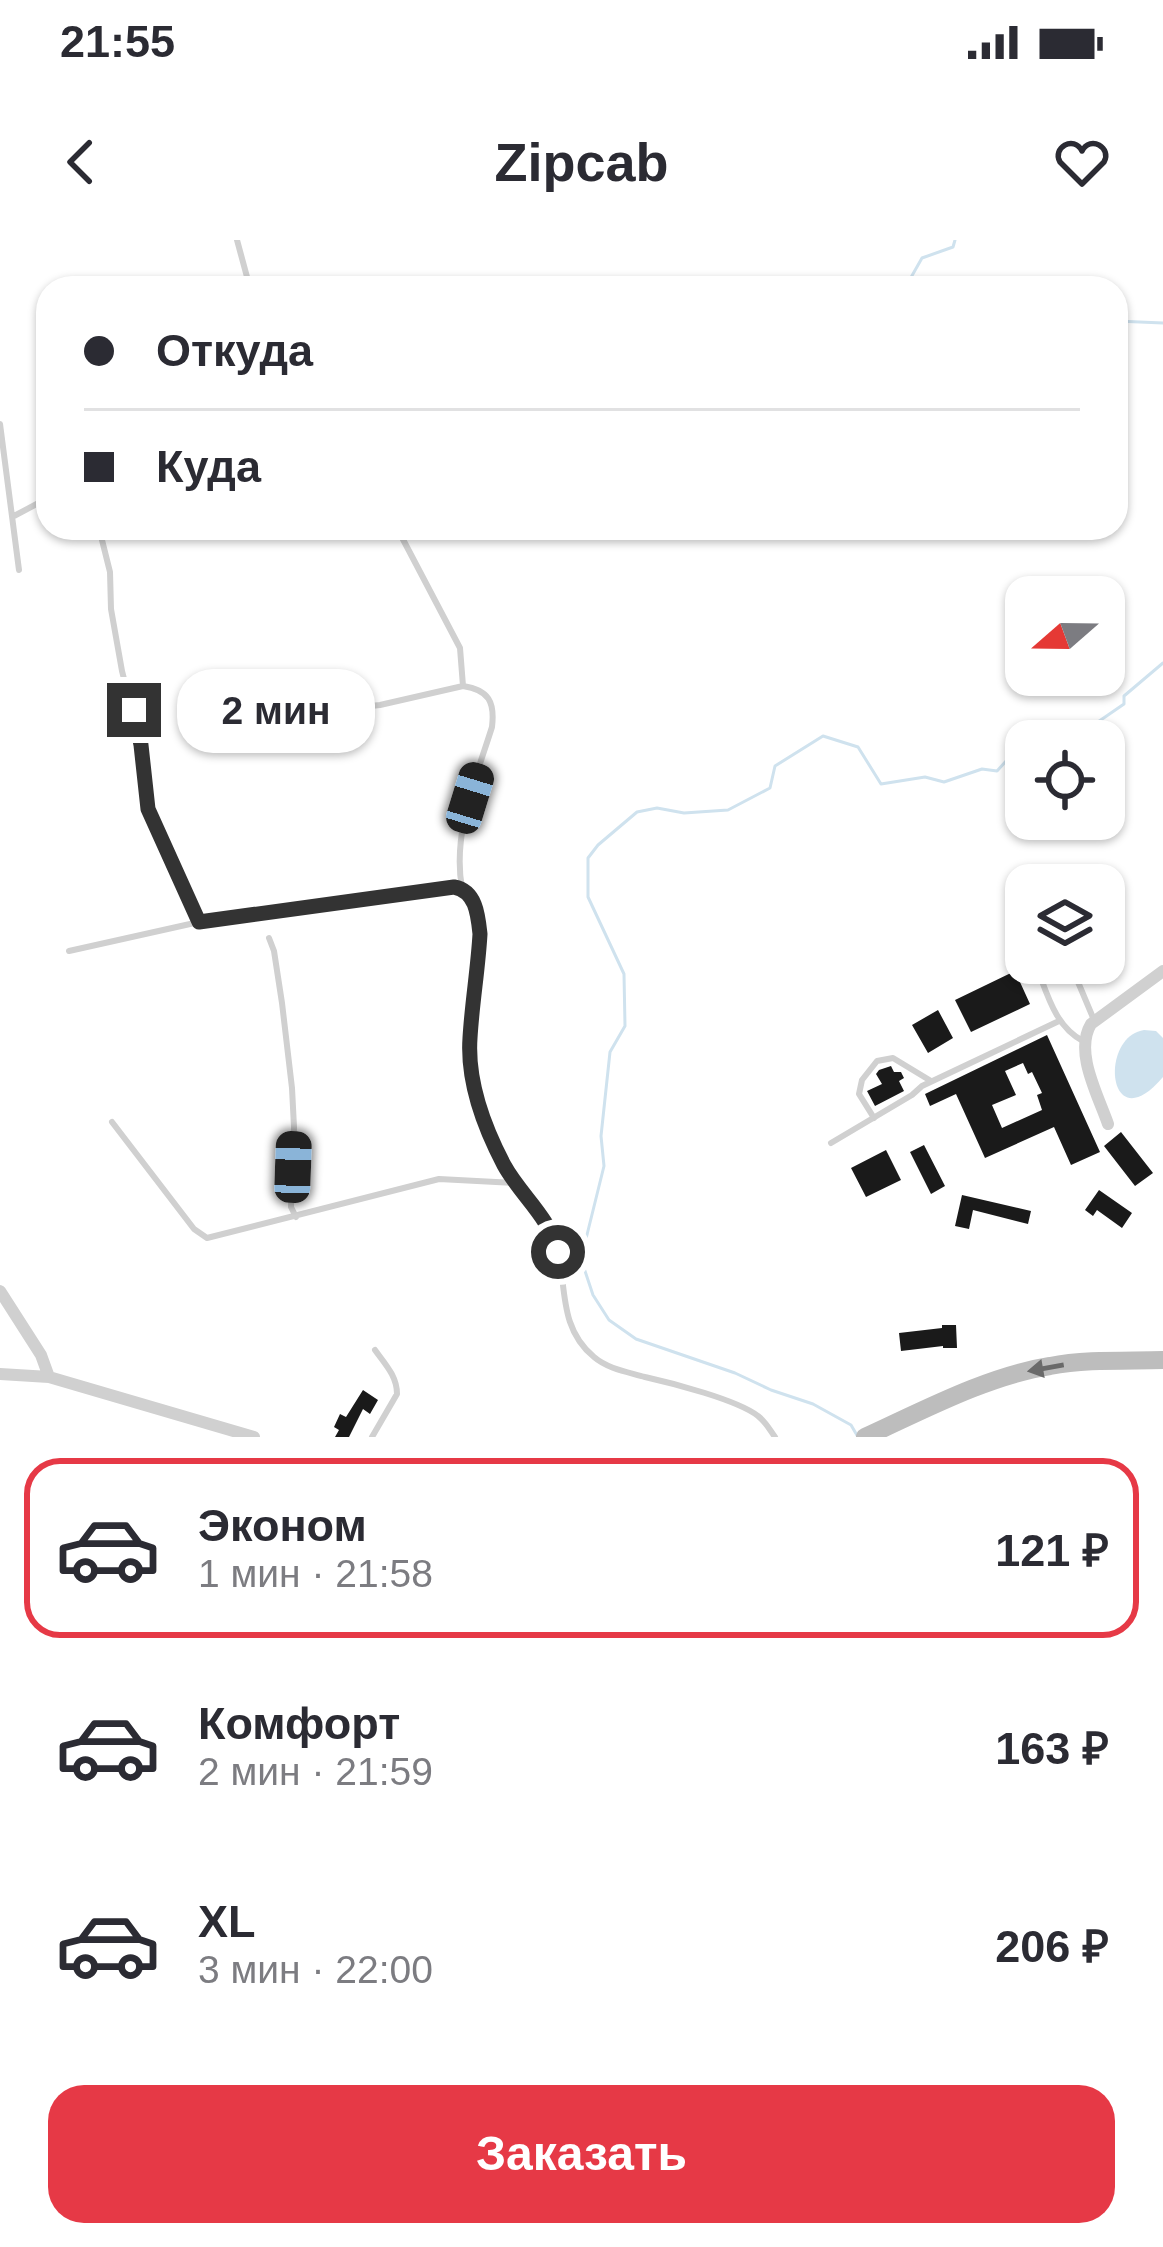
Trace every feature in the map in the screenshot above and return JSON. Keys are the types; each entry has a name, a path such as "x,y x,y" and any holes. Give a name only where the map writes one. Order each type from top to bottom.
{"main road":[{"path":"869,1435 1022,1372 1053,1365 1163,1360"}],"street":[{"path":"1108,1124 1083,1040 1086,1031 1163,971"},
{"path":"0,1291 41,1355 49,1377"},
{"path":"0,1374 49,1377 254,1437"}],"lane":[{"path":"236,240 246,276"},
{"path":"0,424 19,570"},
{"path":"14,516 36,504"},
{"path":"102,540 122,671 141,745 148,809 199,922"},
{"path":"403,540 460,648 463,686"},
{"path":"229,718 380,705 463,686 487,694 494,712 461,837 462,888"},
{"path":"69,951 199,922 462,888 475,906 480,934 470,1040 476,1093 514,1183 554,1235 564,1306 583,1346 617,1370 682,1386 747,1410 776,1437"},
{"path":"269,938 292,1088 292,1207 296,1217"},
{"path":"1044,984 1059,1021 1083,1040"},
{"path":"1079,984 1095,1021"},
{"path":"831,1143 931,1081 1059,1021"},
{"path":"874,1118 859,1094 862,1080 877,1061 893,1058 931,1081"},
{"path":"112,1123 203,1237 439,1179 514,1183"},
{"path":"372,1437 397,1394 375,1350"}],"water":[{"path":"1156,1031 1163,1038 1163,1077 1145,1094 1130,1098 1121,1093 1115,1065 1129,1037"}],"building":[{"path":"1005,976 1005,984 1021,984 1030,1004 971,1032 955,1000"},
{"path":"938,1010 953,1038 928,1053 912,1025"},
{"path":"1047,1035 1100,1152 1071,1165 1054,1127 985,1158 956,1094 930,1106 925,1094","holes":["1023,1063 1028,1074 1032,1072 1042,1093 1037,1095 1042,1110 1002,1128 992,1105 1016,1095 1005,1071"]},
{"path":"891,1066 894,1072 901,1072 904,1091 875,1106 867,1091 882,1084 876,1074"},
{"path":"1121,1132 1153,1173 1135,1186 1104,1146"},
{"path":"924,1145 945,1186 931,1194 910,1152"},
{"path":"886,1150 901,1180 866,1197 851,1168"},
{"path":"1099,1190 1132,1213 1122,1228 1097,1210 1093,1216 1085,1210"},
{"path":"962,1195 1031,1211 1028,1224 973,1210 969,1229 955,1226"},
{"path":"956,1325 957,1348 901,1351 899,1333"},
{"path":"363,1390 378,1400 370,1414 363,1409 349,1437 335,1437 340,1414 346,1417"}],"waterway":[{"path":"912,276 922,258 953,247 955,240"},
{"path":"1128,322 1163,323"},
{"path":"1101,720 1124,704 1124,696 1163,663"},
{"path":"858,1437 851,1425 813,1404 636,1339 609,1320 593,1295 581,1259 604,1166 601,1136 610,1052 625,1026 624,974 588,897 588,858 637,812 728,810 770,788 775,766 823,736 858,747 881,784 925,777 944,782 982,769 997,771 1005,762"}],"route":[{"path":"134,710 148,809 199,922 454,887 470,895 480,934 470,1040 476,1093 502,1161 517,1188 549,1225 558,1252"}]}
